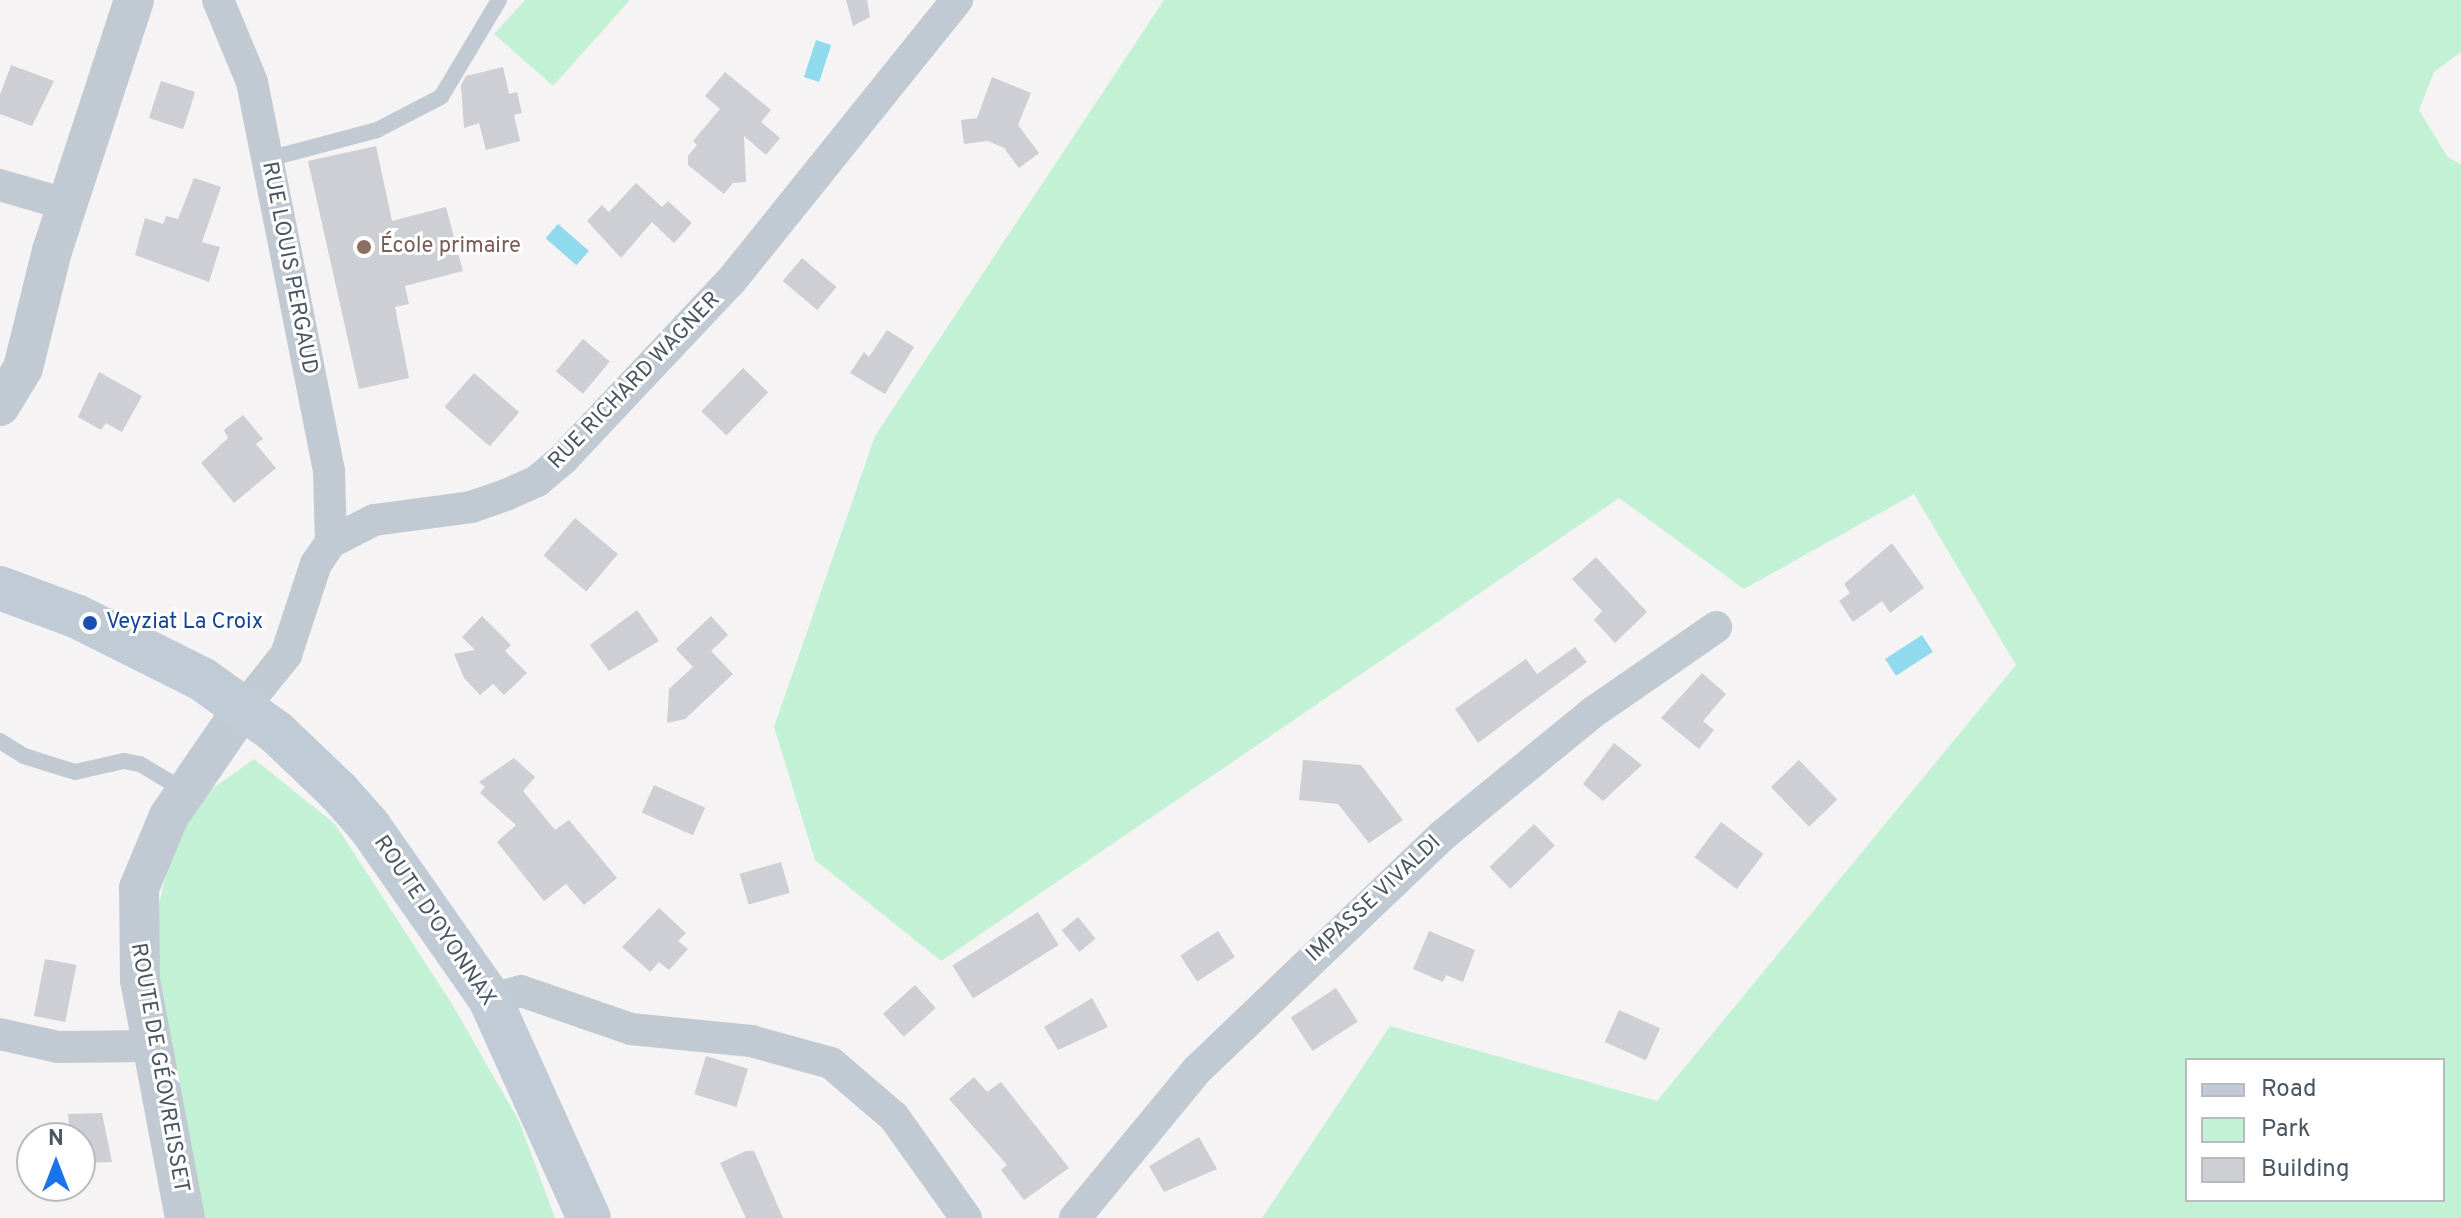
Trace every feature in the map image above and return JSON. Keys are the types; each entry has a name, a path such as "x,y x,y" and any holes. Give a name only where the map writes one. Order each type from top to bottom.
{"main road":[{"path":"0,559 78,617"},
{"path":"0,588 78,617"},
{"name":"ROUTE D'OYONNAX","path":"78,617 202,679 244,707 307,760 369,826 490,999 589,1218"}],"street":[{"path":"0,406 23,368 69,205 134,0"},
{"name":"RUE LOUIS PERGAUD","path":"218,0 252,82 329,471 331,542"},
{"name":"RUE RICHARD WAGNER","path":"331,542 374,520 471,507 506,495 537,481 564,458 731,281 957,0"},
{"path":"0,185 69,205"},
{"path":"244,707 286,655 316,564 331,542"},
{"name":"IMPASSE VIVALDI","path":"1075,1218 1197,1070 1443,835 1592,713 1716,627"},
{"name":"ROUTE DE GÉOVREISSET","path":"185,1218 137,958 139,888 169,816 244,707"},
{"path":"490,999 521,991 631,1029 751,1041 831,1063 894,1117 966,1218"},
{"path":"0,1034 58,1047 152,1046"}],"lane":[{"path":"268,159 377,130 441,97 499,0"},
{"path":"0,741 24,756 75,772 113,762 140,764 186,792"}],"green space":[{"path":"525,0 630,0 553,86 494,34"},
{"path":"1164,0 2461,0 2461,52 2434,72 2419,110 2447,156 2461,165 2461,1218 1262,1218 1390,1026 1657,1101 2016,665 1914,494 1744,589 1619,498 941,961 815,860 774,727 875,436"},
{"path":"254,759 335,824 452,1004 519,1121 555,1218 196,1218 149,947 167,870 195,801"}],"water":[{"path":"816,40 831,45 819,82 804,77"},
{"path":"558,224 589,251 576,265 546,238"},
{"path":"1922,635 1933,652 1896,676 1885,659"}],"building":[{"path":"846,0 867,0 870,17 853,26"},
{"path":"11,65 54,81 32,126 0,114 0,95"},
{"path":"503,67 509,94 517,92 522,113 514,115 520,141 486,150 479,123 464,128 461,85 466,76"},
{"path":"725,72 771,110 761,122 780,138 766,155 744,136 746,182 733,183 724,194 688,165 688,156 697,145 693,141 720,109 705,96"},
{"path":"992,77 1031,93 1018,125 1039,153 1019,168 1004,148 988,141 964,144 961,120 977,118"},
{"path":"161,81 195,92 183,129 149,118"},
{"path":"376,146 392,221 446,207 463,271 405,286 409,304 395,307 409,378 359,389 308,161"},
{"path":"194,178 221,187 202,242 220,247 209,282 135,255 145,218 163,224 166,216 178,219"},
{"path":"636,183 662,207 668,201 692,223 674,243 652,222 621,258 587,221 602,205 609,212"},
{"path":"802,258 836,287 817,310 783,281"},
{"path":"887,330 914,347 885,394 850,373 864,352 869,357"},
{"path":"583,339 610,361 583,394 556,371"},
{"path":"743,368 768,392 726,435 701,411"},
{"path":"99,372 142,396 122,432 106,423 101,430 78,417"},
{"path":"474,373 519,412 490,446 444,407"},
{"path":"243,415 263,439 256,444 276,468 234,503 201,463 228,438 224,430"},
{"path":"575,518 618,554 586,592 544,556"},
{"path":"1892,543 1924,588 1890,613 1882,601 1853,622 1839,601 1850,593 1844,584"},
{"path":"1596,557 1647,612 1615,643 1594,620 1602,611 1572,579"},
{"path":"637,610 659,641 609,671 590,645"},
{"path":"482,616 511,645 505,651 527,673 504,695 493,684 480,695 464,678 454,654 475,650 462,637"},
{"path":"711,616 728,635 711,651 733,674 685,719 667,723 669,689 693,667 676,649"},
{"path":"1575,647 1587,662 1478,743 1455,709 1526,659 1537,674"},
{"path":"1702,673 1726,694 1703,721 1714,730 1699,749 1661,718"},
{"path":"1614,743 1642,765 1603,801 1583,784"},
{"path":"514,758 535,777 523,791 555,830 569,820 617,878 584,905 566,884 544,901 497,842 516,825 480,793 485,787 479,782"},
{"path":"1303,760 1361,765 1403,820 1369,843 1338,804 1299,800"},
{"path":"1799,760 1837,800 1809,827 1771,787"},
{"path":"654,785 705,808 693,835 642,812"},
{"path":"1721,822 1763,854 1737,889 1695,857"},
{"path":"1534,824 1555,846 1510,889 1489,867"},
{"path":"781,862 790,893 748,905 740,874"},
{"path":"659,908 686,933 678,941 688,949 669,970 659,962 650,972 622,947"},
{"path":"1038,912 1059,945 973,999 952,966"},
{"path":"1078,917 1096,939 1079,952 1062,930"},
{"path":"1218,931 1235,957 1197,982 1180,956"},
{"path":"1429,931 1475,950 1463,982 1446,975 1443,982 1413,969"},
{"path":"45,959 76,965 65,1022 34,1016"},
{"path":"915,985 936,1008 904,1037 883,1014"},
{"path":"1336,988 1358,1022 1312,1051 1291,1017"},
{"path":"1092,998 1108,1027 1058,1050 1044,1027"},
{"path":"1619,1010 1660,1028 1646,1060 1605,1042"},
{"path":"706,1056 748,1069 736,1107 694,1094"},
{"path":"974,1077 987,1092 1001,1082 1069,1168 1024,1200 1001,1170 1007,1165 949,1099"},
{"path":"102,1113 112,1162 96,1162 96,1122 69,1122 68,1114"},
{"path":"1199,1137 1217,1169 1164,1192 1149,1166"},
{"path":"746,1151 754,1151 783,1218 746,1218 720,1163"}],"place":[{"name":"École primaire","path":"364,247"},
{"name":"Veyziat La Croix","path":"90,623"}]}
